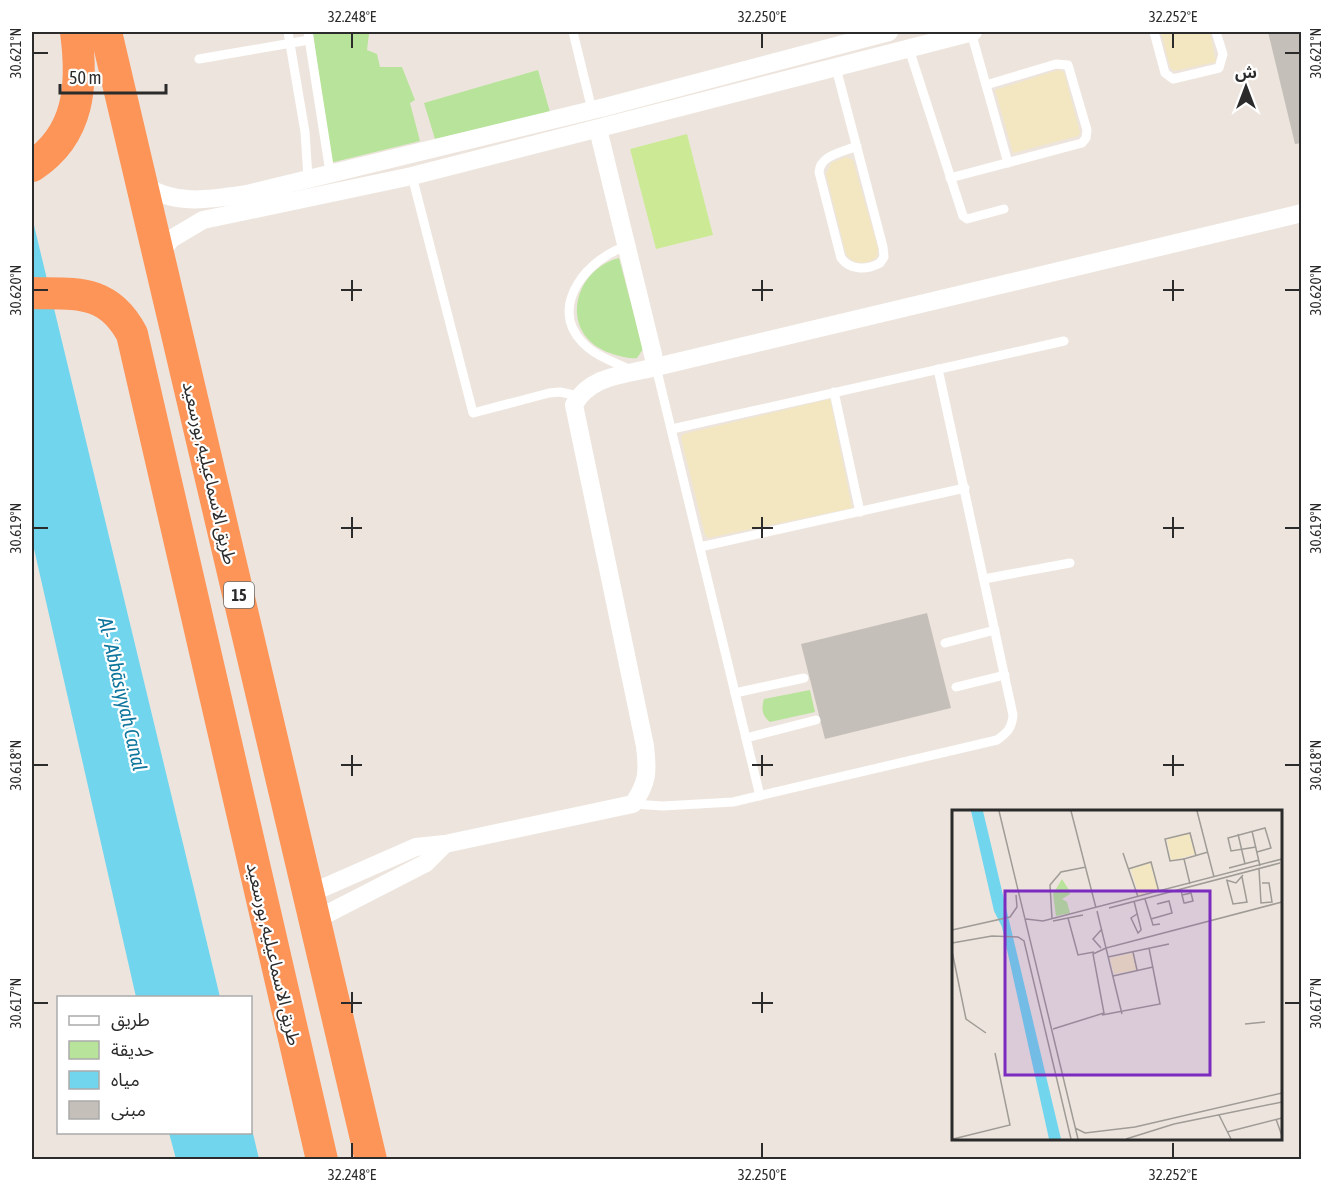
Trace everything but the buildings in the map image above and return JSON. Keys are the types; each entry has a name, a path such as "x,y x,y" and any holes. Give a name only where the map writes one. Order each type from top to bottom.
{"highway":[{"path":"32,166 53,149 69,128 77,105 81,69 76,32"},
{"name":"طريق الاسماعيليه, بورسعيد","path":"106,32 371,1160"},
{"name":"طريق الاسماعيليه, بورسعيد","path":"32,293 86,295 108,304 125,320 132,334 321,1160"}],"street":[{"path":"140,183 169,198 210,200 247,194 725,76 830,47 862,35 889,32"},
{"path":"158,257 171,239 203,220 334,190 412,176 972,32"},
{"path":"830,47 836,68"},
{"path":"725,76 730,96"},
{"path":"592,110 656,367"},
{"path":"592,110 597,129"},
{"path":"330,172 334,190"},
{"path":"312,907 416,847 445,844 633,804 642,791 648,772 645,746 574,405 578,396 593,382 1302,213"},
{"path":"312,907 426,863 445,844"}],"lane":[{"path":"288,32 303,121 308,178"},
{"path":"573,32 592,110"},
{"path":"972,32 1008,163"},
{"path":"1154,32 1165,73 1173,79 1219,68 1222,54 1216,32"},
{"path":"199,59 309,36 330,172"},
{"path":"909,49 964,218 975,219 1004,209"},
{"path":"950,178 1084,141 1087,130 1068,65 1061,64 986,85"},
{"path":"836,68 857,146 885,252 880,263 862,268 851,267 841,258 819,172 820,164 826,159 857,146"},
{"path":"303,121 320,117"},
{"path":"412,176 473,413 549,393 560,392 578,396"},
{"path":"627,246 603,257 582,276 572,298 571,316 575,333 589,349 636,372"},
{"path":"672,429 1064,341"},
{"path":"656,367 760,796"},
{"path":"633,804 697,805 760,796 997,740 1013,725 1005,675 939,369"},
{"path":"834,392 860,512"},
{"path":"700,547 965,488"},
{"path":"984,579 1070,563"},
{"path":"945,643 995,630"},
{"path":"956,687 1005,675"},
{"path":"735,693 804,678"},
{"path":"746,738 816,720"}],"green space":[{"path":"313,32 373,32 369,34 367,50 377,54 380,67 402,67 415,100 410,103 420,141 330,163"},
{"path":"538,70 550,112 435,139 424,103"},
{"path":"687,134 713,235 656,249 630,149"},
{"path":"619,258 643,349 637,358 627,358 610,353 594,344 583,332 578,318 577,303 590,275 603,265"},
{"path":"810,690 815,712 770,722 767,720 762,709 764,699"}],"sand":[{"path":"1161,32 1210,32 1216,62 1174,71 1170,67"},
{"path":"1058,70 1064,72 1080,133 1078,136 1013,153 995,90"},
{"path":"846,157 853,160 878,249 877,257 865,262 856,262 846,254 826,174 831,163"},
{"path":"830,399 852,508 708,538 705,535 681,438 683,434"}],"water":[{"name":"Al-ʿAbbāsiyyah Canal","path":"32,217 220,996 136,996 32,540"},
{"path":"252,1129 259,1159 176,1159 169,1134 252,1134"}]}
